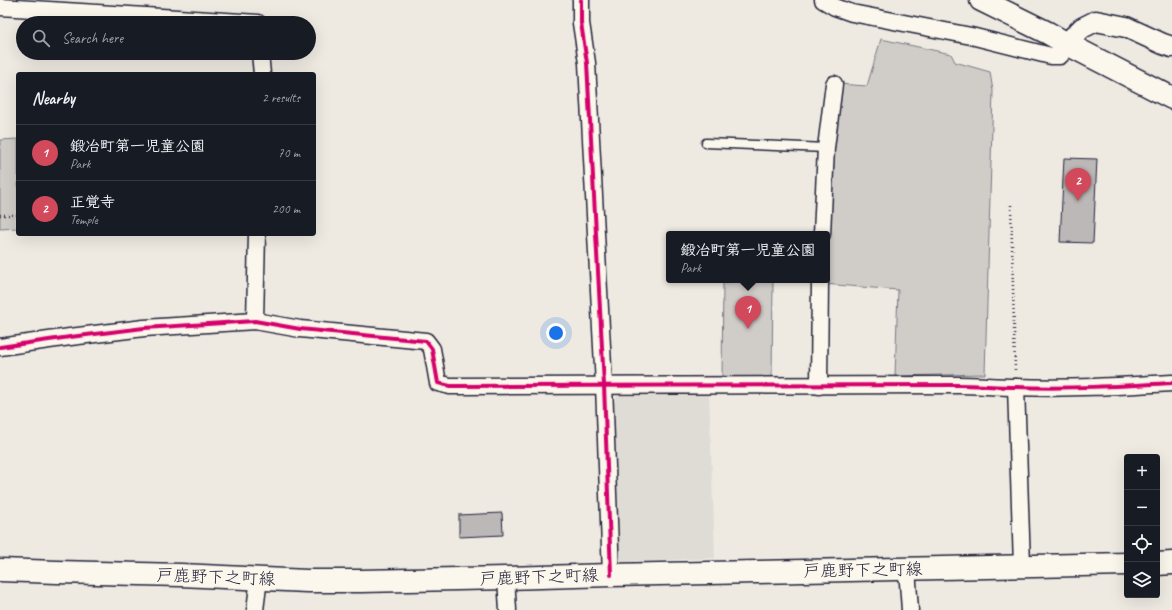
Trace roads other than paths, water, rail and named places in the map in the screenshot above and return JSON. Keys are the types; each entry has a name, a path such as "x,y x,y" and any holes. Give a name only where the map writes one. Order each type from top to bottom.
{"main road":[{"path":"980,0 1048,33 1068,45 1172,98"},
{"path":"1160,564 1172,563"},
{"name":"戸鹿野下之町線","path":"0,570 181,575 307,581 361,581 907,569 1022,565 1124,564"}],"street":[{"path":"581,0 581,23 587,63 604,385 611,575"},
{"path":"823,0 835,7 852,13 971,36 1051,56 1060,56 1072,38 1082,28 1096,21 1126,27 1172,47"},
{"path":"0,7 145,16"},
{"path":"261,60 262,72"},
{"path":"822,231 826,148 834,84"},
{"path":"255,321 257,236"},
{"path":"819,386 820,283"},
{"path":"0,347 144,328 255,321 300,329 426,341 432,349 438,383 450,386 979,385 1016,387 1098,387 1172,383"},
{"path":"1016,387 1022,565"},
{"path":"907,569 910,610"},
{"path":"255,610 259,578"},
{"path":"506,578 508,610"}],"lane":[{"path":"706,143 826,148"}],"place":[{"name":"正覚寺","path":"1078,201"},
{"name":"鍛冶町第一児童公園","path":"748,329"}]}
